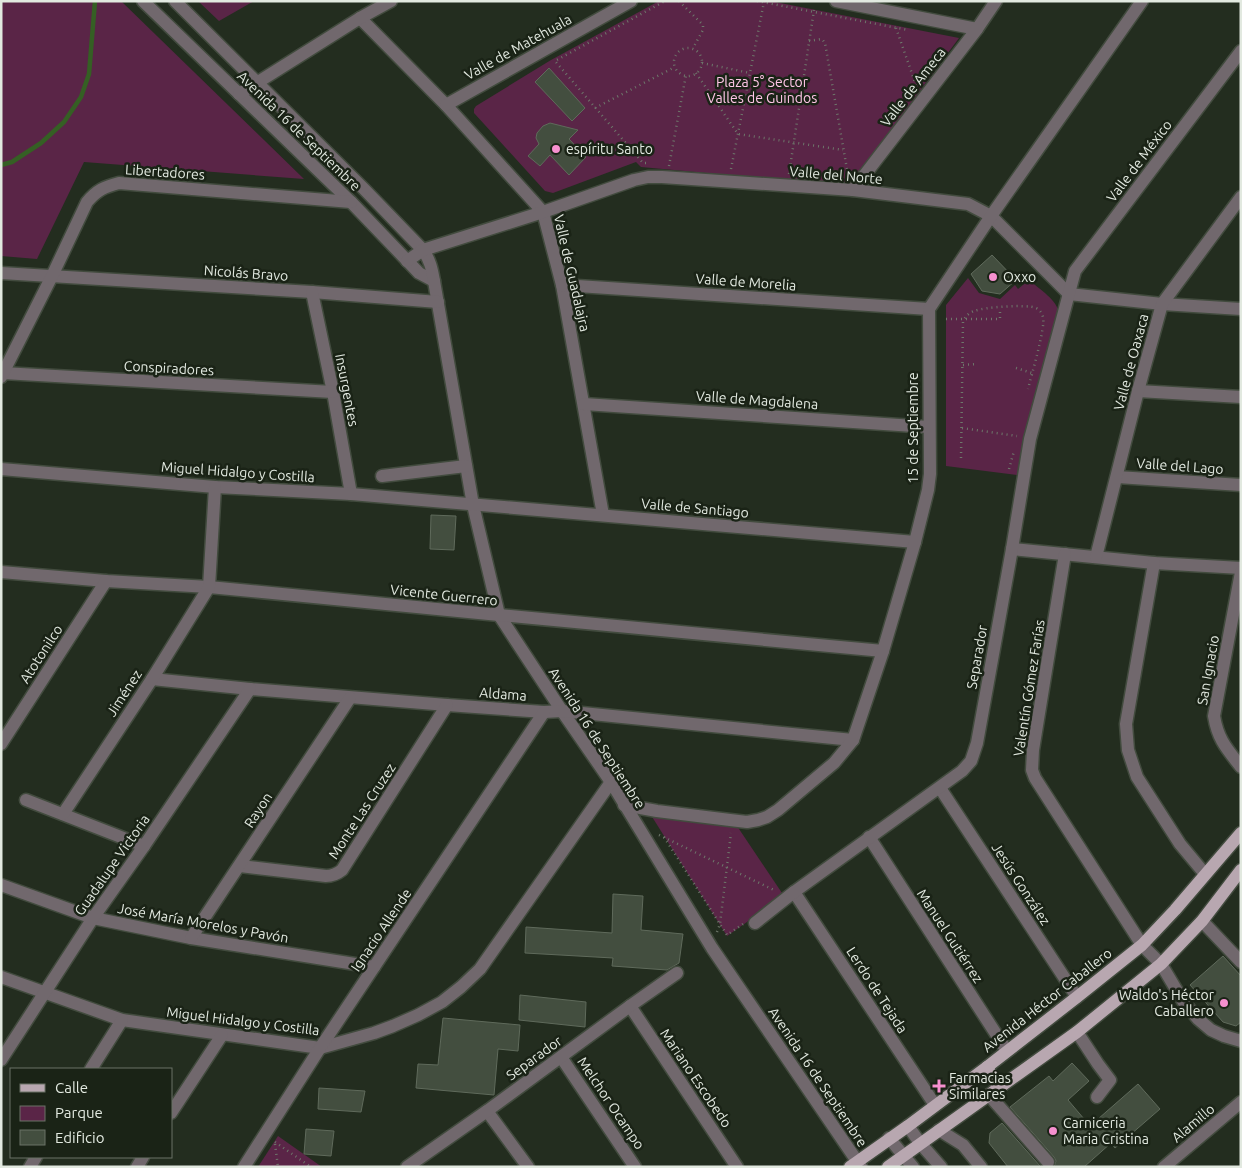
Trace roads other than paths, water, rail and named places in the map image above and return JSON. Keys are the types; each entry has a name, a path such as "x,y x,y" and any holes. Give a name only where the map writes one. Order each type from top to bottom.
{"main road":[{"name":"Avenida Héctor Caballero","path":"856,1165 986,1068 1142,945 1175,910 1241,833"},
{"path":"888,1167 1078,1032 1161,964 1202,921 1241,870"},
{"path":"986,1068 994,1092"}],"street":[{"name":"Avenida 16 de Septiembre","path":"143,1 351,202 419,273 434,281"},
{"name":"Avenida 16 de Septiembre","path":"175,1 428,256 438,302 473,505 499,615 611,782 712,948 856,1165"},
{"path":"238,94 360,18 391,1"},
{"name":"Valle de Matehuala","path":"446,105 631,1"},
{"path":"836,1 977,29"},
{"name":"Valle de Ameca","path":"853,190 977,29 996,1"},
{"path":"928,309 1142,1"},
{"name":"Valle de Guadalajra","path":"360,18 446,105 543,212 562,285 603,516"},
{"name":"Valle de México","path":"1069,294 1075,271 1241,51"},
{"name":"Valle del Norte","path":"407,261 423,250 543,212 634,180 662,177 853,190 961,202 976,207 991,216 1069,294"},
{"name":"Libertadores","path":"2,375 87,202 94,194 106,186 119,183 351,202"},
{"name":"Valle de Oaxaca","path":"1096,557 1162,304 1241,197"},
{"path":"1227,216 1241,217"},
{"name":"Nicolás Bravo","path":"1,273 312,292 438,302"},
{"name":"Valle de Morelia","path":"562,285 928,309"},
{"name":"Insurgentes","path":"312,292 333,392 351,494"},
{"path":"1069,294 1162,304 1241,309"},
{"name":"Separador","path":"755,923 791,893 940,788 968,766 971,760 977,743 1030,439 1069,294"},
{"name":"15 de Septiembre","path":"624,805 747,822 758,820 778,810 834,763 853,740 883,651 928,490 930,474 928,309"},
{"name":"Conspiradores","path":"2,375 333,392"},
{"path":"1138,391 1241,396"},
{"name":"Valle de Magdalena","path":"584,404 929,427"},
{"path":"382,476 466,466"},
{"name":"Miguel Hidalgo y Costilla","path":"1,469 215,487 351,494 473,505"},
{"name":"Valle del Lago","path":"1117,477 1241,485"},
{"path":"209,587 215,487"},
{"name":"Valle de Santiago","path":"473,505 915,542"},
{"path":"1012,549 1241,570"},
{"name":"Valentín Gómez Farías","path":"1065,554 1032,770 1035,778 1142,945 1161,964 1183,1001 1198,1019 1211,1030 1241,1041"},
{"path":"1154,563 1126,724 1128,750 1137,777 1180,844 1206,874"},
{"name":"San Ignacio","path":"1241,570 1214,716 1221,741 1241,767"},
{"name":"Vicente Guerrero","path":"2,574 209,587 883,651"},
{"name":"Atotonilco","path":"1,744 106,581"},
{"name":"Jiménez","path":"63,814 152,679 209,587"},
{"name":"Aldama","path":"152,679 350,698 544,712 562,711 853,740"},
{"name":"Guadalupe Victoria","path":"1,1060 93,918 250,689"},
{"name":"Rayon","path":"192,938 350,698"},
{"name":"Monte Las Cruzez","path":"240,866 326,876 338,874 447,705"},
{"name":"Ignacio Allende","path":"244,1167 320,1048 544,712"},
{"name":"Miguel Hidalgo y Costilla","path":"1,977 122,1020 320,1048 393,1026 442,1002 480,969 611,782"},
{"name":"Jesús González","path":"940,788 1077,997"},
{"path":"26,800 144,846"},
{"name":"Manuel Gutiérrez","path":"869,837 1007,1051"},
{"name":"José María Morelos y Pavón","path":"1,885 93,918 192,938 374,968"},
{"name":"Lerdo de Tejada","path":"791,893 936,1105"},
{"path":"1202,921 1241,962"},
{"name":"Separador","path":"415,1164 677,973"},
{"name":"Mariano Escobedo","path":"630,1006 738,1167"},
{"path":"92,1068 122,1020"},
{"path":"1078,1032 1110,1080 1097,1097"},
{"path":"172,1111 222,1035"},
{"name":"Melchor Ocampo","path":"561,1057 635,1167"},
{"path":"994,1092 1048,1162"},
{"name":"Alamillo","path":"1164,1167 1241,1102"},
{"path":"487,1110 528,1167"},
{"path":"908,1126 941,1167"},
{"path":"939,1130 963,1146 981,1167"},
{"name":"Avenida 16 de Septiembre","path":"890,1138 913,1167"}],"waterway":[{"path":"1,165 12,162 41,143 64,122 81,97 89,74 95,1"}],"place":[{"name":"espíritu Santo","path":"556,149"},
{"name":"Oxxo","path":"993,277"},
{"name":"Waldo's Héctor Caballero","path":"1224,1003"},
{"name":"Farmacias Similares","path":"939,1086"},
{"name":"Carniceria Maria Cristina","path":"1053,1131"}],"park label":[{"name":"Plaza 5° Sector Valles de Guindos","path":"762,90"}]}
